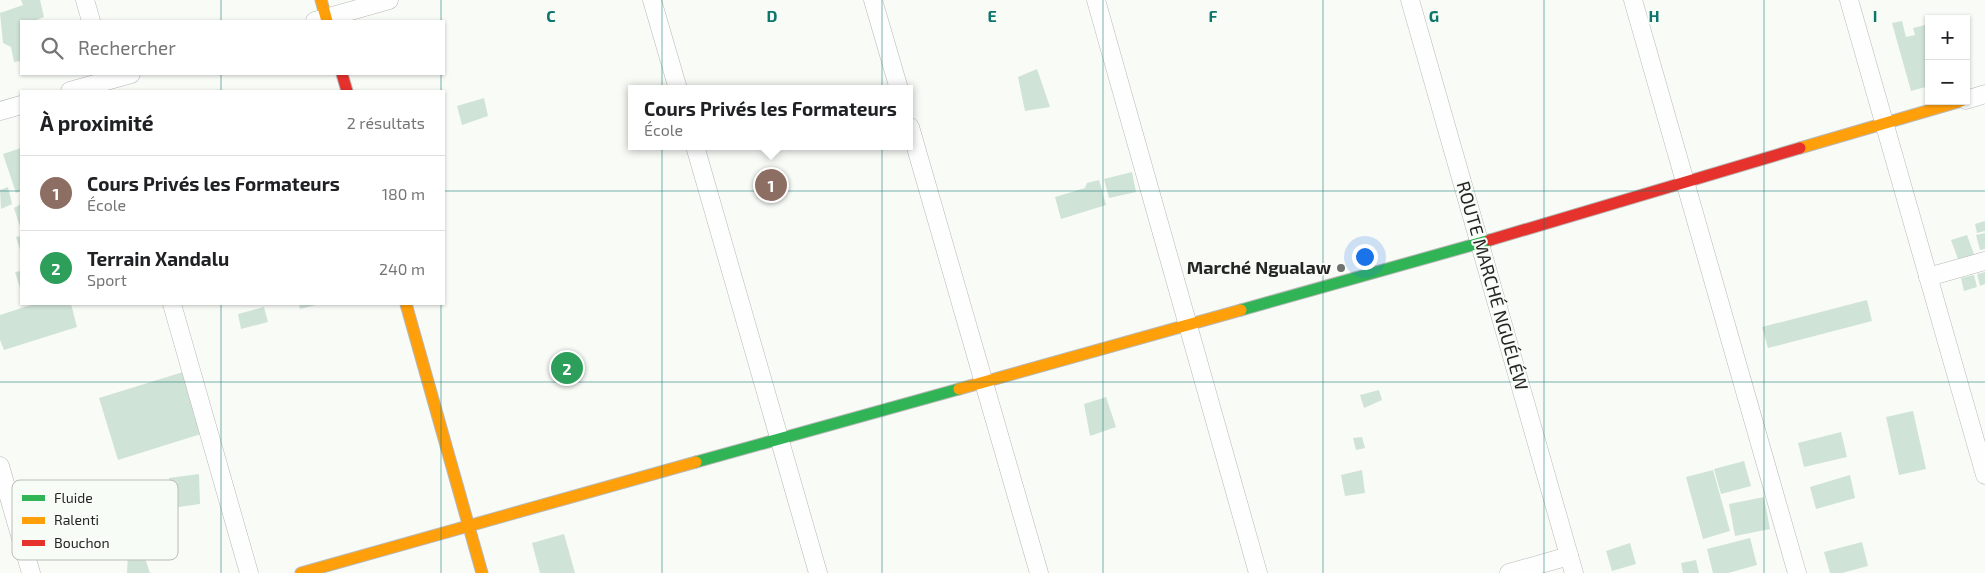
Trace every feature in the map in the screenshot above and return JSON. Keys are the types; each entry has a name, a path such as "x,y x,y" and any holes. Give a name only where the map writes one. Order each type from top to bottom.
{"street":[{"path":"85,0 91,20"},
{"path":"321,0 322,20 389,0"},
{"path":"652,0 677,85"},
{"path":"873,0 897,85"},
{"path":"1096,0 1258,573"},
{"name":"ROUTE MARCHÉ NGUÉLÉW","path":"1410,0 1571,565"},
{"path":"1633,0 1797,573"},
{"path":"1849,0 1985,475"},
{"path":"74,90 128,75"},
{"path":"342,75 346,90"},
{"path":"1970,99 1985,94"},
{"path":"0,111 20,105"},
{"path":"301,573 1479,243 1948,105"},
{"path":"913,137 1039,573"},
{"path":"696,150 818,573"},
{"path":"1928,277 1985,261"},
{"path":"172,305 249,573"},
{"path":"406,305 482,573"},
{"path":"0,466 12,507"},
{"path":"27,560 31,573"},
{"path":"1509,573 1571,565"}],"building":[{"path":"21,0 40,0 44,17 36,20 20,20 20,61 14,62 11,47 3,43 0,13 23,5"},
{"path":"1902,21 1906,37 1915,35 1913,28 1925,25 1925,87 1911,91 1892,23"},
{"path":"1037,69 1050,107 1025,111 1018,77"},
{"path":"484,98 488,116 462,125 457,106"},
{"path":"20,148 20,191 16,193 3,154"},
{"path":"1132,172 1136,192 1109,198 1104,179"},
{"path":"1099,180 1106,205 1061,219 1055,197 1085,188 1087,183"},
{"path":"8,187 12,204 1,209 0,190"},
{"path":"20,205 20,227 14,208"},
{"path":"1985,221 1985,231 1977,233 1975,224"},
{"path":"1985,233 1985,249 1980,250 1976,235"},
{"path":"1967,235 1975,257 1959,262 1951,240"},
{"path":"20,236 20,250 16,237"},
{"path":"20,271 20,288 15,272"},
{"path":"1985,272 1985,284 1980,286 1977,274"},
{"path":"1974,275 1977,287 1964,291 1961,278"},
{"path":"1867,300 1872,321 1768,348 1762,327"},
{"path":"31,305 71,305 77,327 4,350 0,340 0,315"},
{"path":"299,305 316,305 300,309"},
{"path":"264,307 268,322 241,329 238,314"},
{"path":"183,372 201,434 118,460 99,398"},
{"path":"1379,390 1382,400 1364,408 1360,395"},
{"path":"1106,397 1116,427 1090,436 1084,404"},
{"path":"1913,411 1926,469 1899,475 1886,417"},
{"path":"1841,432 1847,457 1804,467 1798,443"},
{"path":"1362,437 1365,448 1356,450 1353,438"},
{"path":"1744,461 1751,486 1721,494 1714,469"},
{"path":"1362,470 1365,493 1345,496 1341,475"},
{"path":"1713,470 1730,531 1703,539 1686,477"},
{"path":"199,474 200,504 178,507 178,480 169,480 169,478"},
{"path":"1850,475 1855,498 1816,509 1810,487"},
{"path":"1764,497 1770,529 1735,536 1729,504"},
{"path":"564,534 575,573 540,573 532,543"},
{"path":"1750,538 1757,565 1728,573 1713,573 1707,549"},
{"path":"1862,542 1868,566 1842,573 1830,573 1824,552"},
{"path":"1630,543 1636,564 1612,571 1606,551"},
{"path":"128,560 146,560 150,573 127,573"},
{"path":"1696,560 1699,573 1683,573 1681,563"}],"traffic: fast":[{"path":"1241,310 1490,240"},
{"path":"696,462 959,389"}],"traffic: slow":[{"path":"321,0 327,20"},
{"path":"1800,148 1947,105"},
{"path":"406,305 482,573"},
{"path":"959,389 1241,310"},
{"path":"301,573 696,462"}],"traffic: jam":[{"path":"342,75 347,90"},
{"path":"1490,240 1800,148"}],"place":[{"name":"Cours Privés les Formateurs","path":"771,185"},
{"name":"Marché Ngualaw","path":"1341,268"},
{"name":"Terrain Xandalu","path":"567,368"}]}
